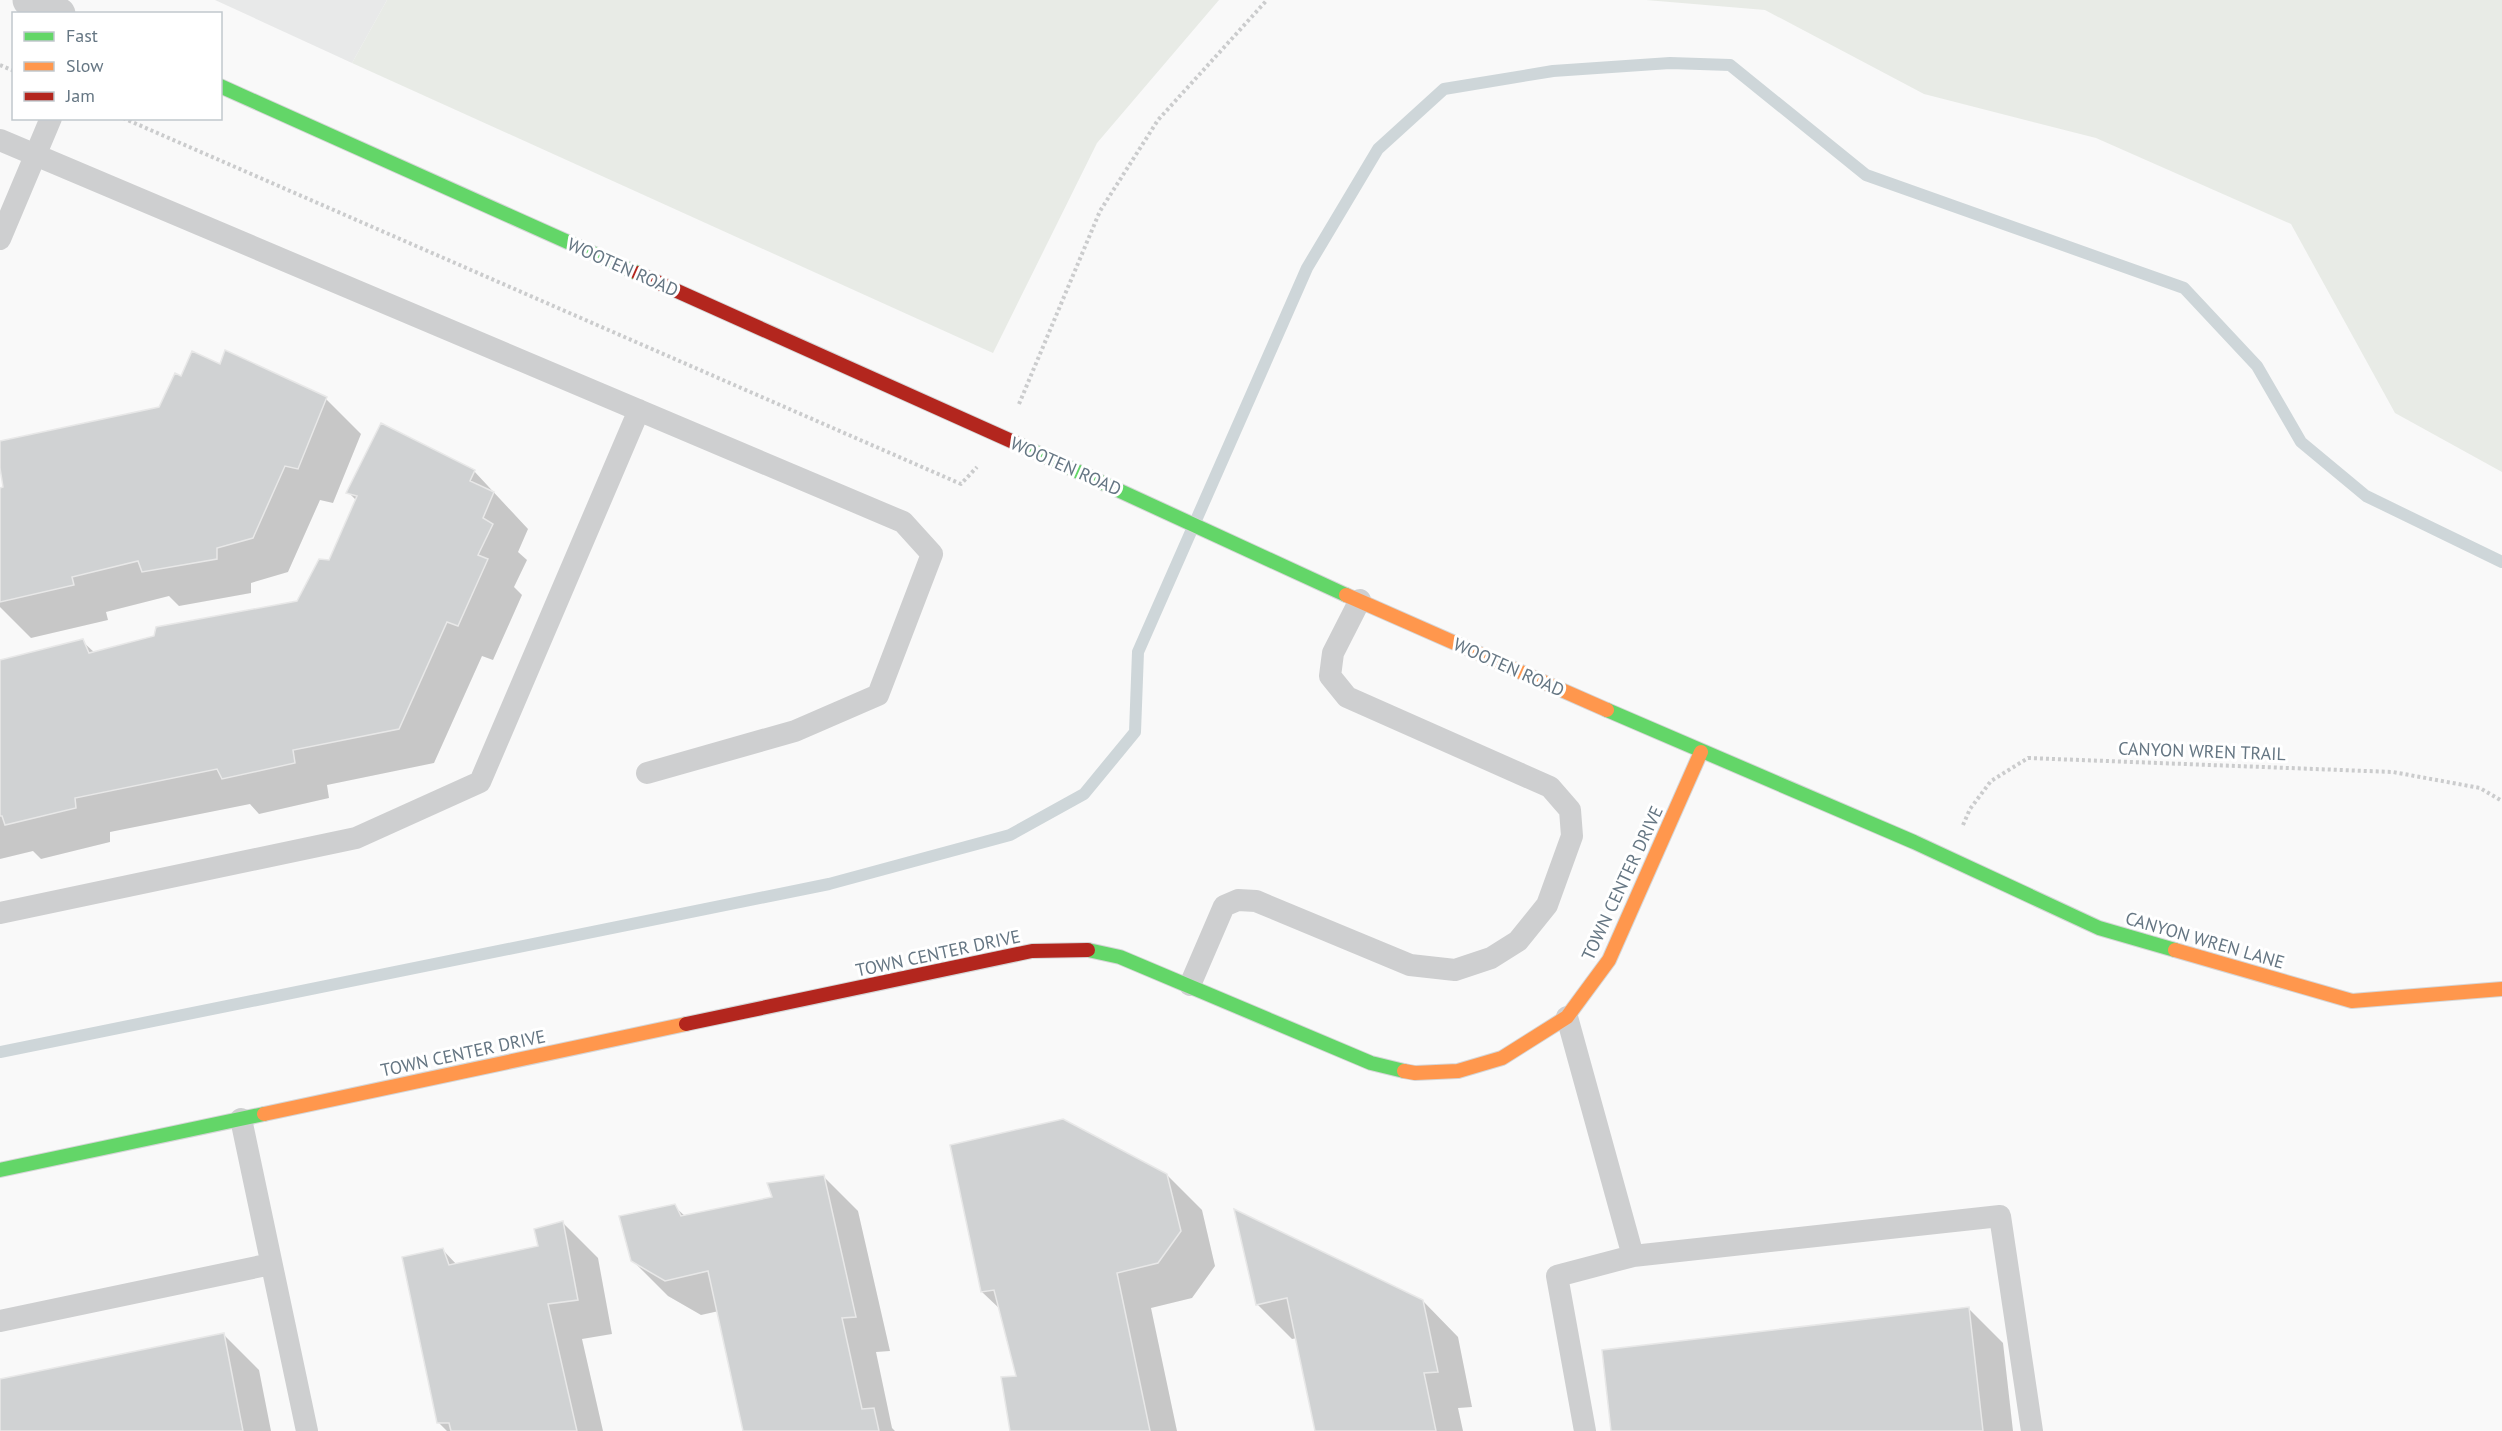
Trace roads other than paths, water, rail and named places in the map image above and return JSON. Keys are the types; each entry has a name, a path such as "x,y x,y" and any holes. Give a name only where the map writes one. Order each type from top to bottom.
{"street":[{"path":"29,0 55,12"},
{"name":"WOOTEN ROAD","path":"222,87 1070,467 1300,575 1701,753 1914,842"},
{"name":"TOWN CENTER DRIVE","path":"0,1170 1032,951 1082,949 1120,957 1371,1064 1415,1073 1458,1071 1502,1058 1568,1017 1609,960 1701,753"},
{"name":"CANYON WREN LANE","path":"1914,842 2099,928 2352,1001 2502,989"}],"lane":[{"path":"0,239 50,120"},
{"path":"0,140 903,522 932,554 878,695 795,731 647,773"},
{"path":"0,913 356,838 480,782 639,410"},
{"path":"1190,985 1224,906 1238,900 1256,901 1410,965 1455,970 1491,958 1518,940 1546,905 1572,836 1569,810 1550,787 1347,697 1329,676 1333,653 1360,600"},
{"path":"1568,1017 1633,1256"},
{"path":"241,1119 307,1431"},
{"path":"1584,1431 1557,1276 1633,1256 2000,1216 2032,1431"},
{"path":"0,1321 271,1264"}],"waterway":[{"path":"0,1052 829,884 1010,835 1084,794 1135,732 1138,652 1307,268 1378,149 1444,89 1553,71 1670,63 1730,65 1866,175 2184,288 2257,366 2301,442 2366,496 2502,562"}]}
